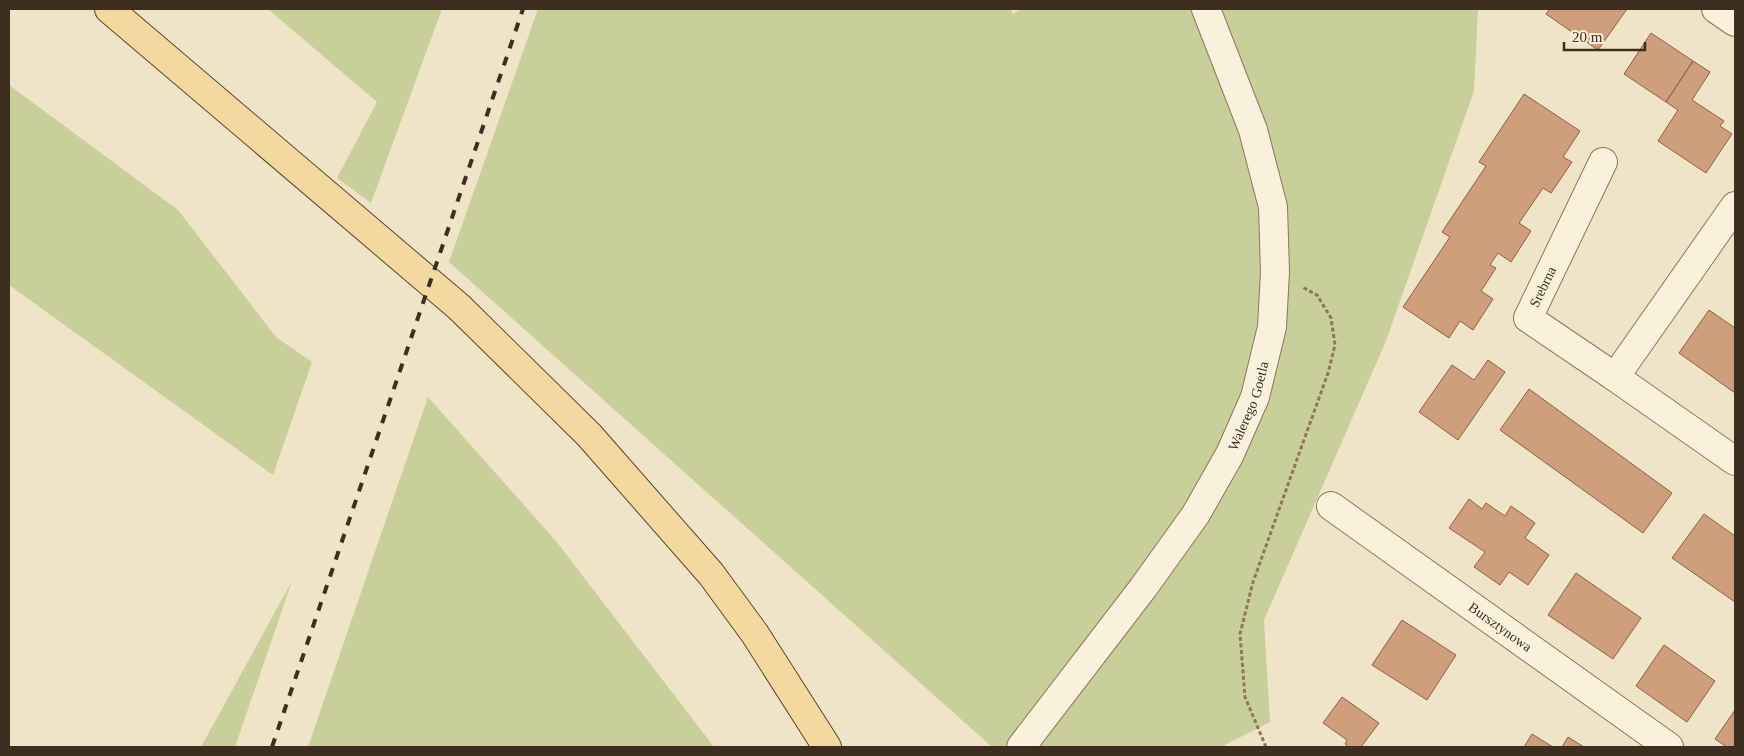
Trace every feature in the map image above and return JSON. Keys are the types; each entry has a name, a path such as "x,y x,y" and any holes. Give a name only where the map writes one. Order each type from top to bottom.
{"main road":[{"path":"109,9 459,307 589,435 711,574 755,634 827,747"}],"street":[{"name":"Walerego Goetla","path":"1021,747 1154,573 1196,514 1230,454 1255,397 1272,327 1275,272 1273,207 1254,130 1206,9"},
{"path":"1716,9 1735,22"},
{"name":"Srebrna","path":"1604,162 1528,318 1735,462"},
{"path":"1614,377 1735,206"},
{"name":"Bursztynowa","path":"1332,506 1669,747"}],"path":[{"path":"1266,747 1244,698 1240,634 1253,582 1328,373 1335,345 1332,318 1317,295 1275,272"}],"green space":[{"path":"268,9 442,9 371,203 337,178 377,102"},
{"path":"538,9 1010,9 1013,14 1022,9 1478,9 1474,91 1386,341 1264,620 1270,722 1225,745 1225,747 992,747 449,262"},
{"path":"9,85 178,210 276,337 312,362 273,475 9,285"},
{"path":"428,397 556,541 714,747 308,747"},
{"path":"292,581 235,747 201,747"}],"building":[{"path":"1550,9 1627,9 1598,50 1546,14"},
{"path":"1651,33 1693,61 1666,102 1624,74"},
{"path":"1693,61 1710,72 1692,100 1724,121 1720,126 1732,134 1706,173 1658,141 1678,110 1666,102"},
{"path":"1524,94 1580,131 1563,157 1572,162 1551,193 1543,188 1519,223 1531,231 1511,262 1498,253 1490,265 1496,268 1481,291 1493,299 1473,330 1460,321 1449,338 1403,307 1450,237 1442,232 1486,166 1479,162"},
{"path":"1709,310 1735,328 1735,393 1679,353"},
{"path":"1488,360 1505,372 1458,440 1419,412 1452,365 1474,380"},
{"path":"1529,389 1672,493 1643,533 1500,430"},
{"path":"1469,499 1482,509 1486,503 1505,516 1511,506 1535,523 1525,538 1549,555 1528,585 1509,572 1500,585 1474,567 1485,552 1449,528"},
{"path":"1704,514 1735,536 1735,602 1672,558"},
{"path":"1576,573 1641,618 1613,659 1548,615"},
{"path":"1402,620 1456,655 1427,700 1372,665"},
{"path":"1664,645 1715,681 1687,722 1636,686"},
{"path":"1342,697 1379,723 1361,747 1349,747 1345,744 1347,740 1323,723"},
{"path":"1735,710 1735,747 1727,747 1715,739"},
{"path":"1532,734 1553,747 1524,747"},
{"path":"1568,737 1584,747 1562,747"}],"railway":[{"path":"272,747 523,9"}]}
